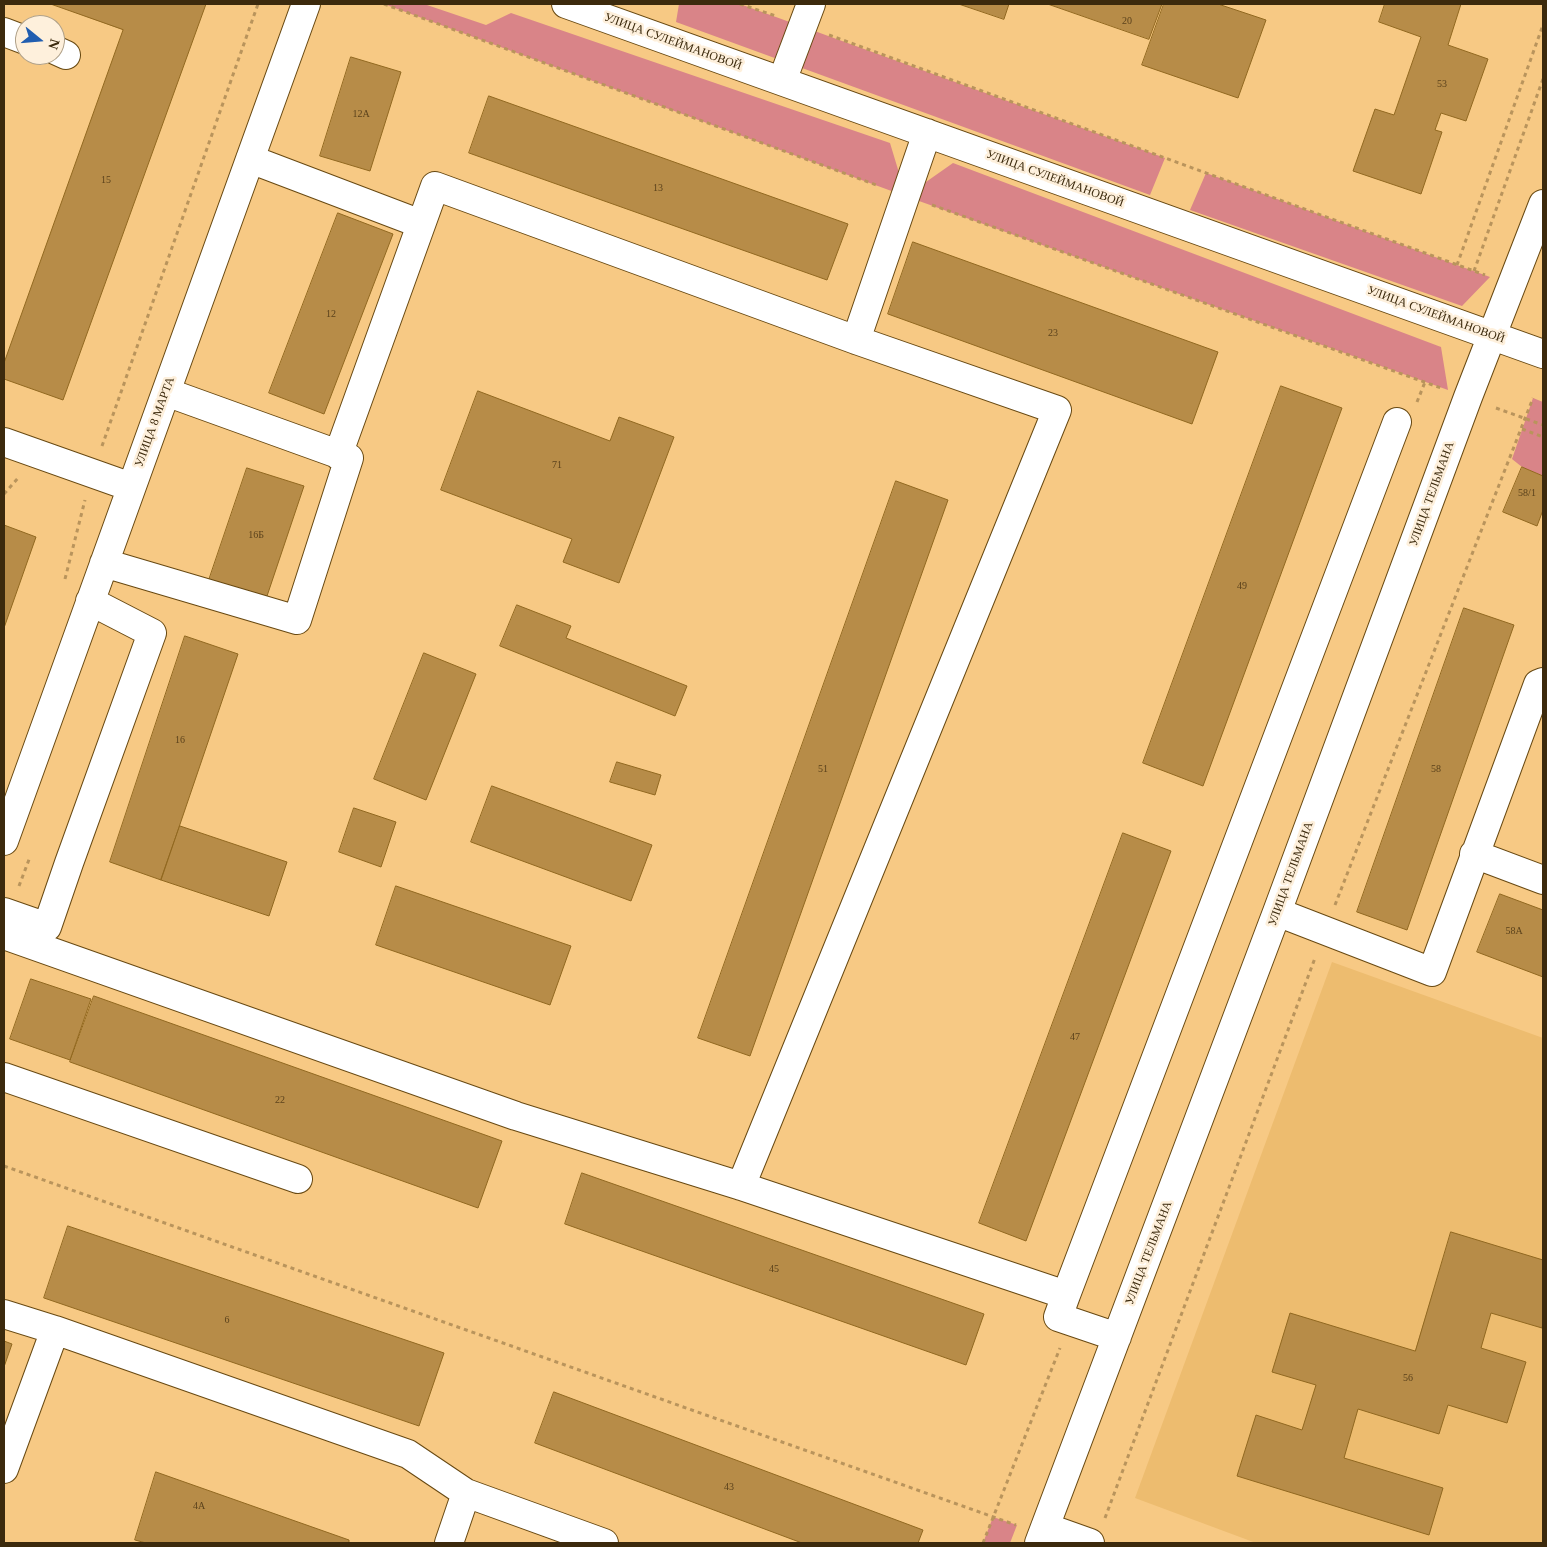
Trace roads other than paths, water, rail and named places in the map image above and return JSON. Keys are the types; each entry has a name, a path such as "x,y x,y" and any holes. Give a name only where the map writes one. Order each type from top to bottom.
{"street":[{"name":"УЛИЦА 8 МАРТА","path":"4,841 306,4"},
{"name":"УЛИЦА СУЛЕЙМАНОВОЙ","path":"566,4 1543,354"},
{"path":"782,81 807,15"},
{"path":"856,340 927,133"},
{"path":"250,159 421,224"},
{"path":"338,455 435,186 856,340 1057,410 740,1186"},
{"name":"УЛИЦА ТЕЛЬМАНА","path":"1042,1535 1118,1337 1468,397 1543,204"},
{"path":"104,563 297,620 349,458 166,392"},
{"path":"1118,1337 1058,1317 1397,422"},
{"path":"4,442 131,487"},
{"path":"4,912 47,927 152,633 90,601"},
{"path":"1277,912 1432,972 1538,684 1543,682"},
{"path":"1474,854 1543,880"},
{"path":"4,934 516,1116 740,1186 1066,1295"},
{"path":"4,1076 298,1179"},
{"path":"4,1314 408,1454 466,1493 604,1543"},
{"path":"4,1469 54,1330"},
{"path":"449,1543 466,1493"},
{"path":"1042,1535 1096,1534"}]}
